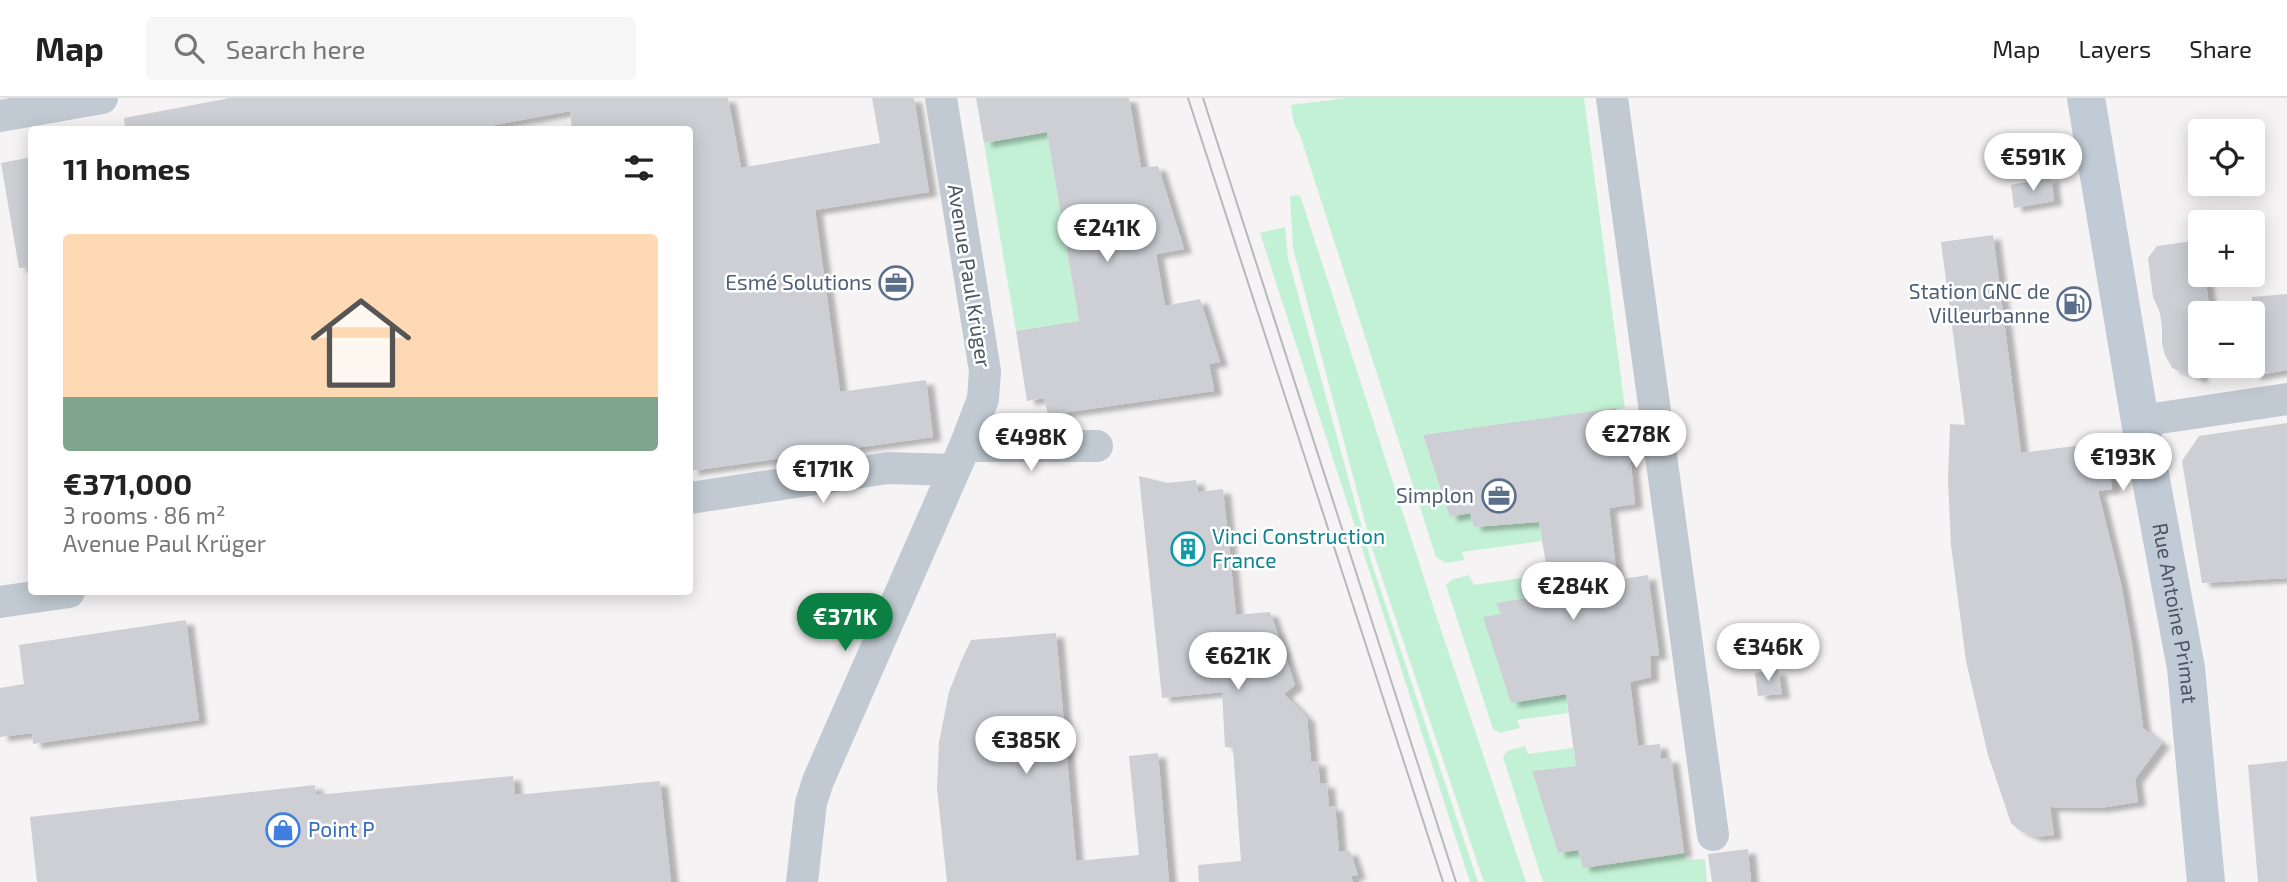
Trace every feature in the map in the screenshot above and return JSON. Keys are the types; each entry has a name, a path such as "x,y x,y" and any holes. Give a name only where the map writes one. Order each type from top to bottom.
{"main road":[{"name":"Rue Antoine Primat","path":"2086,98 2140,421 2186,668 2206,882"}],"street":[{"path":"0,116 102,98"},
{"name":"Avenue Paul Krüger","path":"802,882 811,803 818,781 983,399 985,371 941,98"},
{"path":"1612,98 1713,835"},
{"path":"2140,421 2287,398"},
{"path":"693,498 959,458 1097,446"},
{"path":"0,602 48,595"}],"green space":[{"path":"1346,98 1584,98 1625,408 1423,435 1450,516 1470,513 1475,527 1539,522 1542,541 1462,552 1464,560 1446,563 1436,557 1300,135 1294,124 1291,105"},
{"path":"1047,132 1079,321 1016,331 984,143"},
{"path":"1300,195 1526,882 1484,882 1372,548 1293,248 1290,196"},
{"path":"1285,227 1288,258 1371,561 1478,882 1470,882 1260,233"},
{"path":"1548,574 1551,594 1497,603 1501,614 1511,702 1566,694 1568,713 1517,720 1520,728 1500,733 1493,729 1446,585 1451,580 1469,575 1474,585"},
{"path":"1525,746 1528,754 1573,748 1576,766 1532,771 1558,853 1578,850 1684,853 1686,860 1705,859 1707,882 1543,882 1503,757 1507,751"}],"building":[{"path":"230,98 728,98 741,168 880,143 872,98 914,98 929,192 815,210 840,392 926,380 933,437 693,471 693,126 572,126 570,111 489,126 125,126 124,118"},
{"path":"976,98 1129,98 1141,168 1158,166 1184,249 1156,254 1165,306 1200,299 1220,362 1209,364 1214,391 1048,415 1044,398 1027,401 1016,331 1079,321 1047,132 984,143"},
{"path":"28,158 28,267 19,268 1,163"},
{"path":"2051,177 2054,201 2014,208 2011,185"},
{"path":"1993,235 2021,453 2105,442 2112,489 2098,491 2121,584 2143,728 2162,743 2135,779 2138,802 2100,808 2050,807 2054,835 2035,837 2020,831 2011,823 1988,755 1966,661 1951,545 1948,481 1950,424 1965,425 1941,242"},
{"path":"2188,242 2188,287 2207,287 2208,301 2188,301 2188,374 2172,368 2162,344 2160,313 2153,297 2148,258 2157,246"},
{"path":"2287,294 2287,370 2265,374 2265,301 2252,301 2252,297"},
{"path":"1616,408 1618,427 1627,425 1635,504 1609,508 1617,580 1648,575 1659,655 1650,656 1651,677 1630,682 1638,746 1660,744 1661,759 1671,758 1684,853 1583,868 1578,850 1558,853 1532,771 1576,766 1566,694 1511,703 1483,617 1501,614 1496,603 1551,594 1539,522 1474,527 1470,513 1450,517 1423,435"},
{"path":"2287,423 2287,578 2202,583 2182,461 2199,436"},
{"path":"1139,476 1167,483 1196,480 1198,492 1223,489 1236,615 1270,612 1295,685 1284,694 1307,718 1311,762 1318,761 1320,784 1327,783 1329,807 1335,806 1339,852 1350,851 1358,875 1351,876 1353,882 1199,882 1198,865 1241,861 1233,748 1225,747 1222,692 1162,698"},
{"path":"186,620 199,720 33,744 32,733 0,737 0,688 24,684 19,645"},
{"path":"1056,633 1076,861 1139,855 1129,756 1158,753 1169,882 947,882 937,788 939,742 949,692 962,659 971,640"},
{"path":"1778,670 1782,694 1758,696 1755,673"},
{"path":"2287,761 2287,882 2258,882 2248,765"},
{"path":"513,776 515,795 660,781 671,882 37,882 30,817 315,785 316,795"},
{"path":"1748,849 1751,882 1712,882 1708,854"}],"tram line":[{"path":"1188,98 1443,882"},
{"path":"1203,98 1456,882"}],"place":[{"name":"Esmé Solutions","path":"896,283"},
{"name":"Station GNC de Villeurbanne","path":"2074,304"},
{"name":"Simplon","path":"1499,496"},
{"name":"Vinci Construction France","path":"1188,549"},
{"name":"Point P","path":"283,830"}]}
